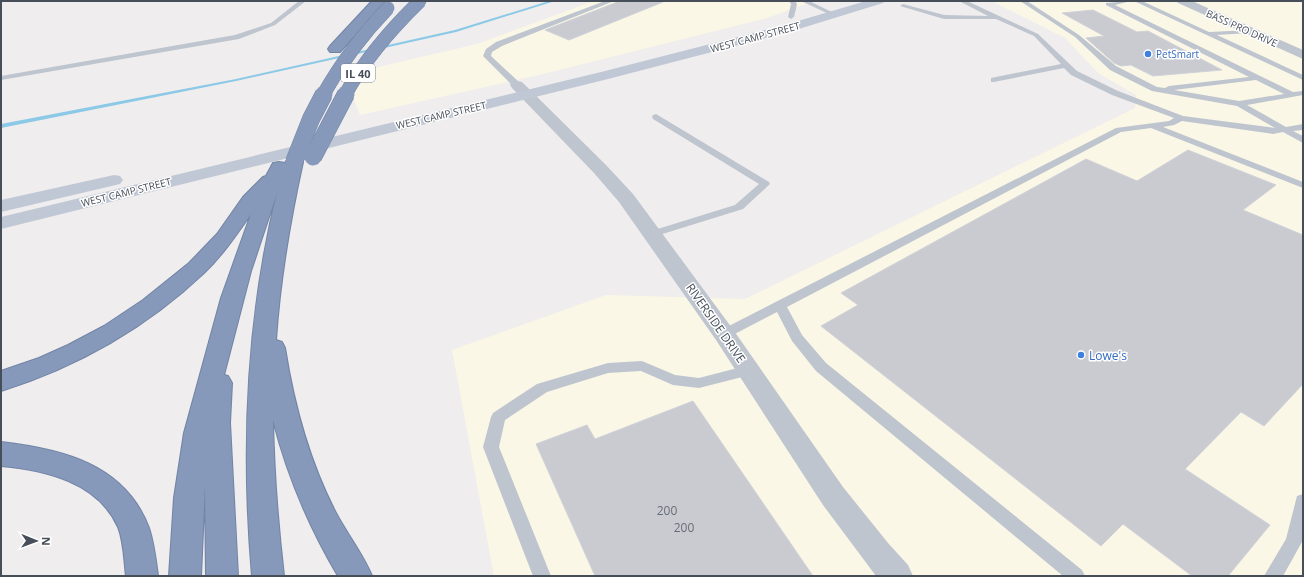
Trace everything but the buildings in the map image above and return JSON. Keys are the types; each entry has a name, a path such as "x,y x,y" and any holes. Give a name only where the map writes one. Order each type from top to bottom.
{"highway":[{"name":"IL 40","path":"271,283 276,252 301,183 341,100 366,61 392,29 420,1"},
{"path":"364,9 387,3"},
{"path":"1,381 48,364 77,351 112,332 151,305 197,268 224,238 250,201 283,167 302,140 318,103 340,64 387,3"},
{"name":"IL 40","path":"221,336 248,249 329,57 364,9"},
{"path":"276,252 286,195 283,167"},
{"path":"268,576 259,464 259,412 271,283"},
{"path":"271,283 271,332 274,359 289,430 305,480 321,516 340,552 356,576"},
{"path":"185,576 186,542 194,453 221,336"},
{"path":"221,336 218,422 222,576"},
{"path":"1,454 33,458 62,465 95,480 113,495 125,511 131,523 142,576"}],"main road":[{"name":"WEST CAMP STREET","path":"1,223 522,90 846,1"},
{"name":"WEST CAMP STREET","path":"1,206 710,49 879,1"}],"street":[{"name":"BASS PRO DRIVE","path":"1182,1 1303,55"},
{"name":"RIVERSIDE DRIVE","path":"522,90 600,169 626,198 724,334 833,496 877,553 897,576"}],"lane":[{"path":"1,78 236,37 273,24 303,1"},
{"path":"522,90 487,56 493,47 611,1"},
{"path":"791,17 794,4 792,1"},
{"path":"804,1 833,14"},
{"path":"962,1 1036,35 1074,73 1115,93 1181,118 1273,131 1303,127"},
{"path":"1023,1 1077,36 1113,68 1155,89 1239,104 1303,93"},
{"path":"1128,1 1108,4 1292,95"},
{"path":"1137,1 1303,78"},
{"path":"903,6 944,17 982,18 997,16"},
{"path":"1175,36 1249,31"},
{"path":"994,80 1067,65"},
{"path":"1155,89 1257,78"},
{"path":"1239,104 1303,140"},
{"path":"652,234 739,207 766,184 656,117"},
{"path":"724,334 1119,130 1172,123 1181,118"},
{"path":"1152,125 1303,185"},
{"path":"780,306 797,338 821,368 1076,576"},
{"path":"542,576 491,447 498,417 542,388 608,368 642,366 673,380 699,383 748,370"},
{"path":"1273,576 1294,542 1303,501"}],"shaded area":[{"path":"594,1 814,1 767,18 543,74 360,115 344,75 477,44"},
{"path":"991,1 1303,1 1303,576 494,576 452,350 606,295 745,299 1135,108 1136,95 1098,73 1065,38"}],"waterway":[{"path":"1,126 236,80 456,31 553,1"}],"place":[{"name":"PetSmart","path":"1148,54"},
{"name":"Lowe's","path":"1081,355"}]}
